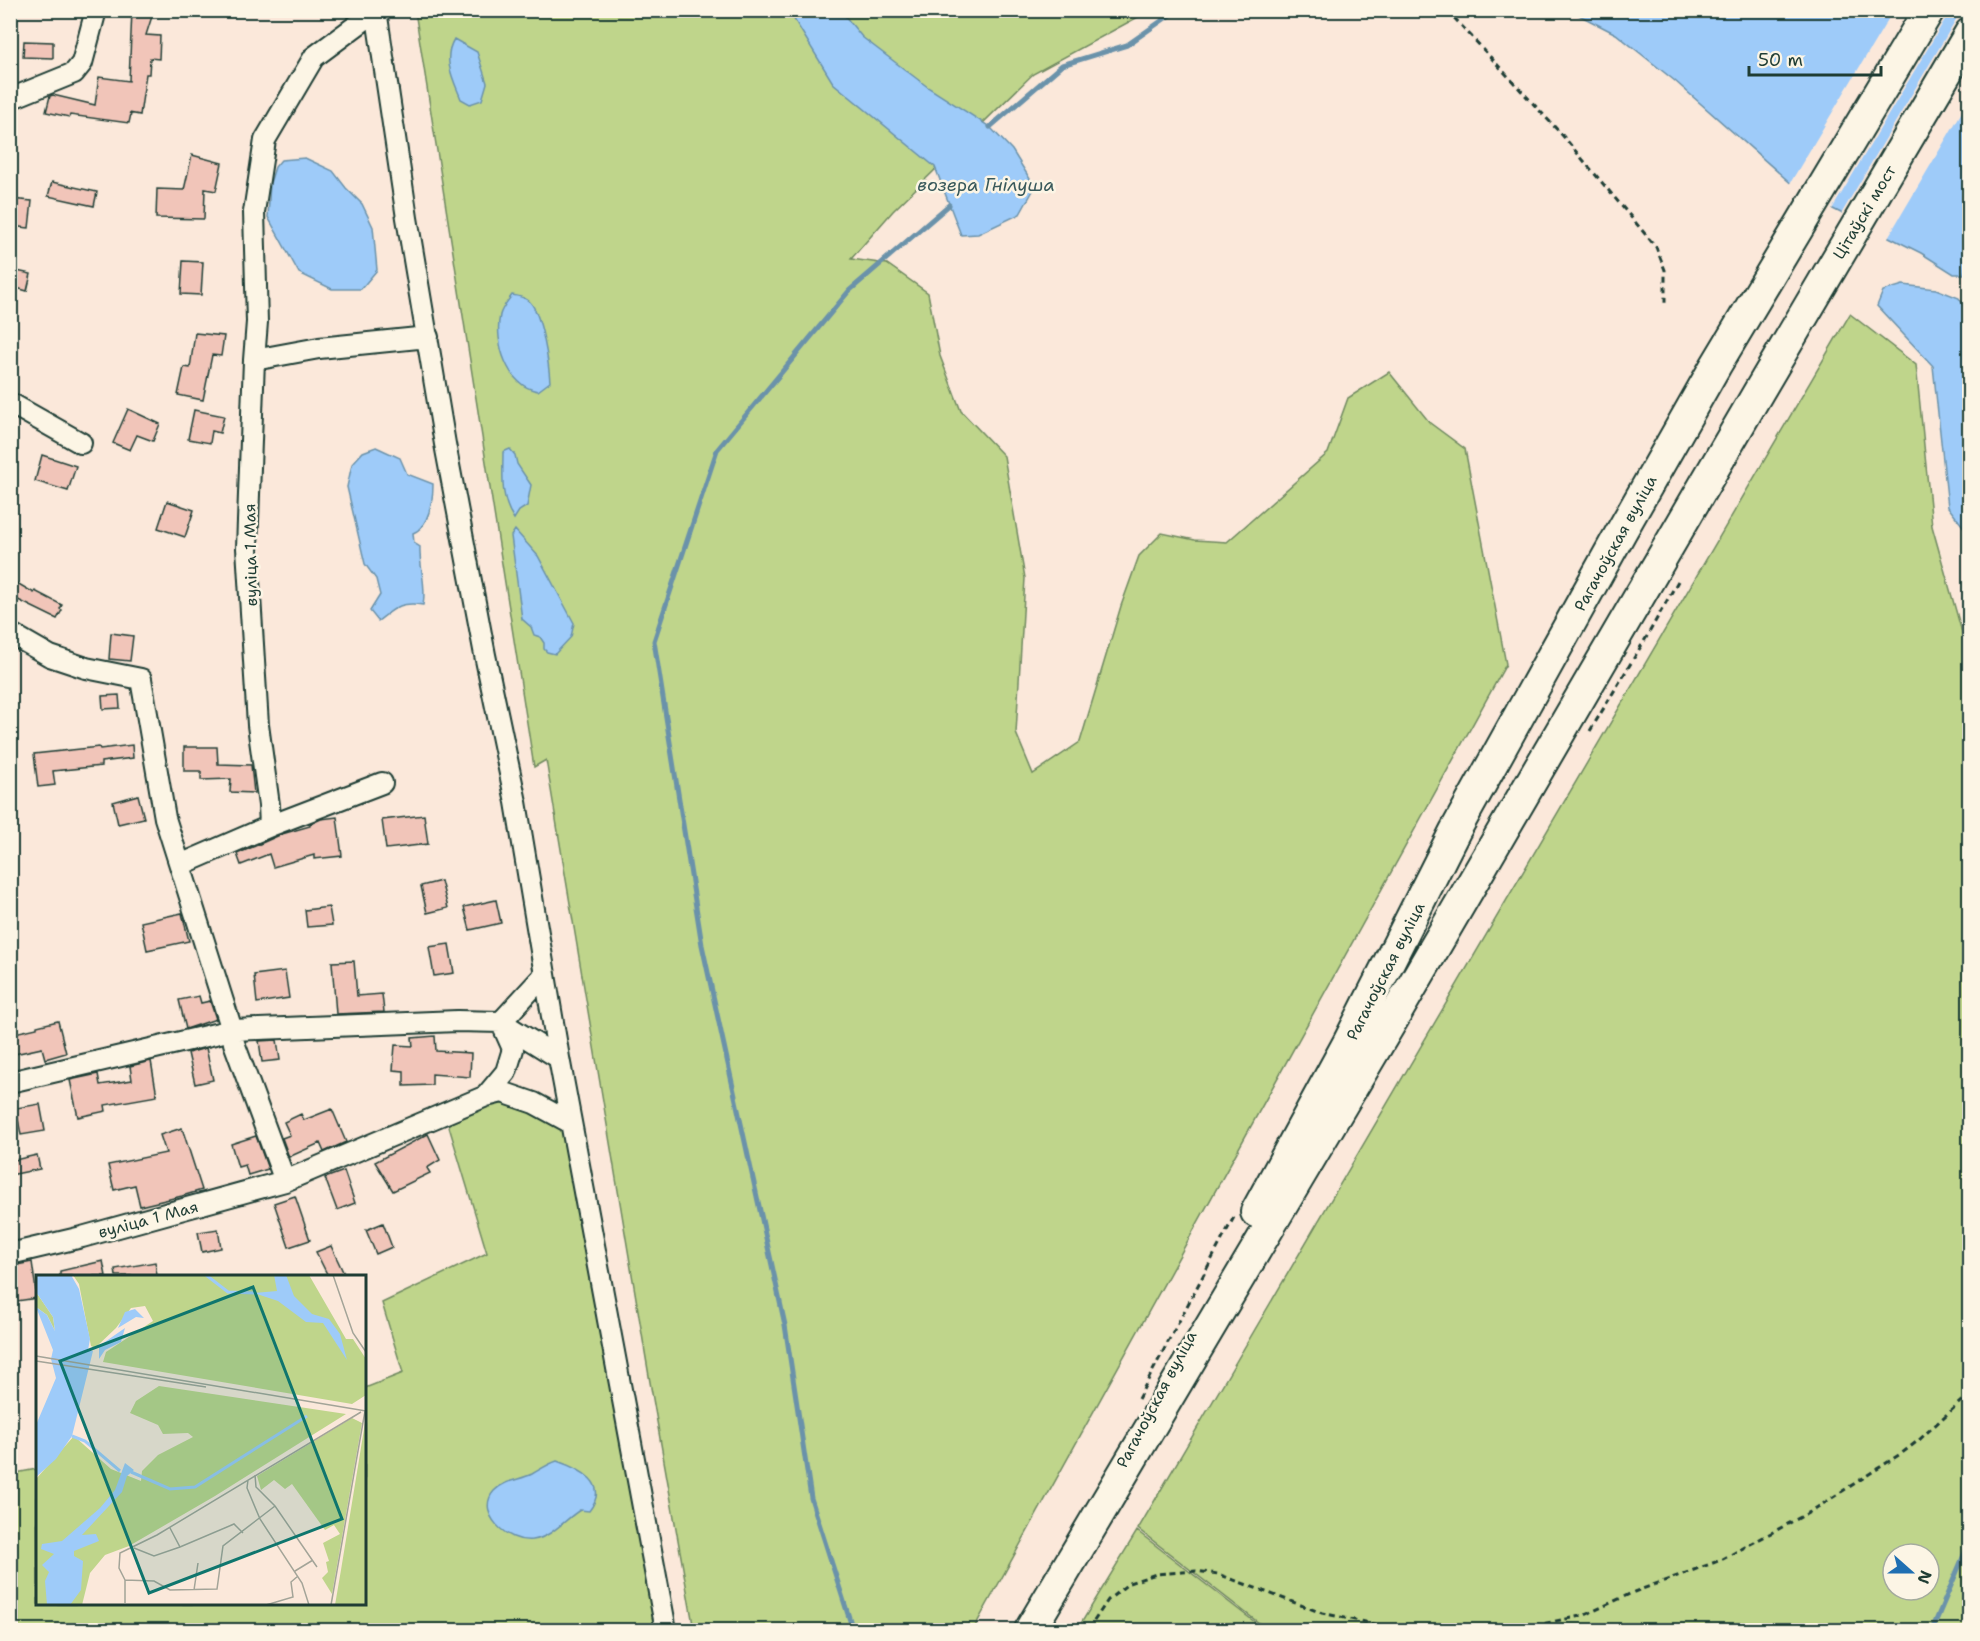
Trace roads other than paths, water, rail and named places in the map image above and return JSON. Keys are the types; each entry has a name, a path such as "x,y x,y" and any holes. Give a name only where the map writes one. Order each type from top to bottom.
{"main road":[{"name":"Рагачоўская вуліца","path":"1059,1580 1348,1043 1455,831 1615,542 1716,365 1929,10"},
{"name":"Цітаўскі мост","path":"1758,391 1970,33"},
{"name":"Рагачоўская вуліца","path":"1030,1630 1393,1019 1758,391"}],"street":[{"path":"10,99 74,73 82,63 96,10"},
{"path":"376,11 407,218 445,444 480,631 516,802 559,1058 666,1630"},
{"name":"вуліца 1 Мая","path":"270,826 258,725 247,548 257,322 254,212 265,140 314,57 376,11"},
{"path":"254,360 319,348 428,337"},
{"path":"10,404 81,443"},
{"path":"10,633 50,656 86,668 141,679 165,818 232,1030 234,1043 285,1181"},
{"path":"180,865 270,826 382,783"},
{"path":"501,1022 545,974"},
{"path":"10,1082 232,1030 457,1021 501,1022 559,1058"},
{"name":"вуліца 1 Мая","path":"486,1096 506,1072 513,1049 501,1022"},
{"name":"вуліца 1 Мая","path":"10,1254 82,1237 285,1181 486,1096 502,1092 534,1102 571,1123"}],"water":[{"name":"возера Гнілуша","path":"789,11 841,11 862,37 929,88 990,127 1012,150 1035,187 1020,214 978,234 961,235 935,167 833,83"},
{"path":"1571,11 1969,11 1970,242 1964,274 1954,274 1921,253 1803,194 1675,81 1616,34"},
{"path":"454,39 477,52 487,83 482,100 470,104 461,99 449,62"},
{"path":"305,158 333,171 362,204 373,227 377,270 361,289 332,289 299,273 268,217 270,183 275,167 281,160"},
{"path":"1903,285 1936,289 1959,298 1969,313 1969,534 1948,507 1933,366 1877,306 1883,291"},
{"path":"512,295 530,302 541,329 550,382 538,391 518,381 511,372 501,350 500,315"},
{"path":"376,447 400,458 407,474 433,484 431,505 426,519 423,525 413,533 414,543 420,547 423,605 403,605 378,621 370,611 380,595 376,579 365,564 347,487 352,464 363,452"},
{"path":"510,449 531,485 527,506 519,511 514,519 506,503 503,487 503,452"},
{"path":"515,530 538,556 574,623 571,637 555,654 544,649 544,643 540,637 534,635 531,627 522,619 511,536"},
{"path":"557,1461 583,1473 595,1485 597,1492 595,1501 589,1511 580,1510 552,1532 533,1540 523,1540 504,1532 491,1517 488,1508 489,1499 494,1491 502,1485 532,1474"}],"waterway":[{"path":"990,127 1062,65 1127,45 1177,10"},
{"path":"853,1630 811,1498 785,1325 702,945 654,641 717,450 849,291 949,205"},
{"path":"1932,1630 1970,1541"}]}
